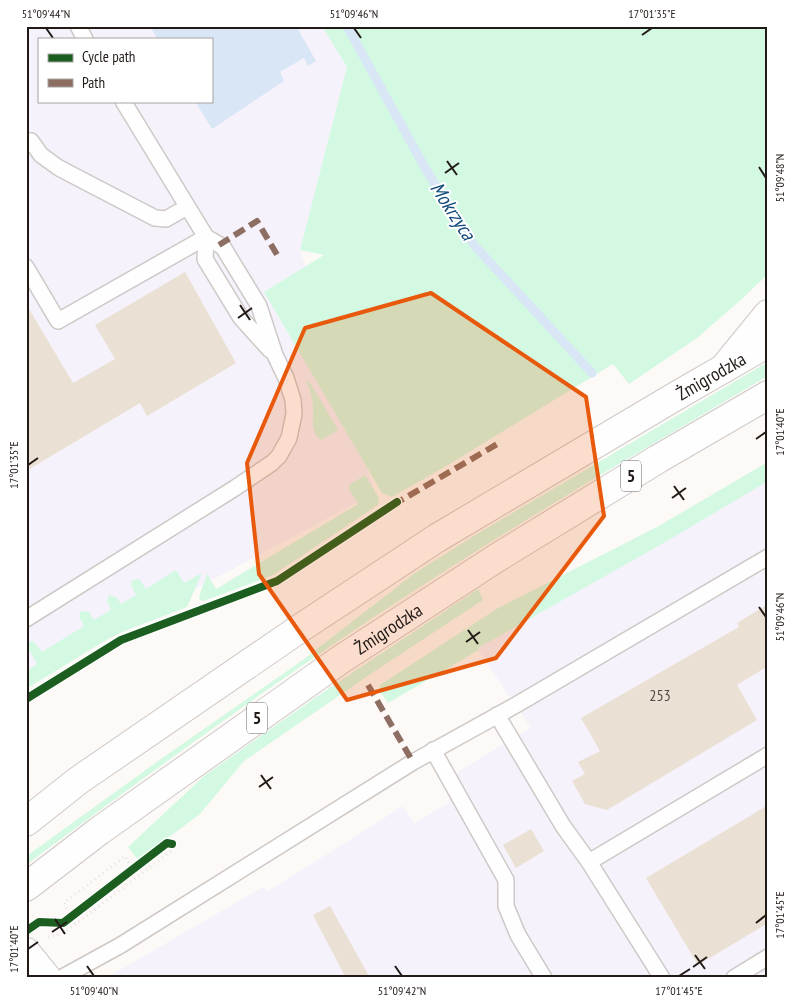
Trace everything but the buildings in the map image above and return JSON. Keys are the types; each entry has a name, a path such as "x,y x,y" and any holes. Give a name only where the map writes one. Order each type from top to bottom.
{"main road":[{"name":"5","path":"723,369 768,314"},
{"name":"Żmigrodzka","path":"26,822 87,774 302,627 437,538 768,343"},
{"name":"Żmigrodzka","path":"26,887 99,831 340,660 495,559 658,459 768,395"},
{"path":"35,945 46,978"}],"lane":[{"path":"78,26 85,38"},
{"path":"26,619 235,488 279,456 289,438 294,414 293,400 286,378 275,355 259,306 223,247 206,237 124,102"},
{"path":"28,139 41,155 59,168 155,218 166,219 187,207"},
{"path":"26,267 58,321 206,237"},
{"path":"206,237 205,259 241,318 275,355"},
{"path":"61,978 121,945 405,766 497,715 768,557"},
{"path":"497,715 563,826 589,862 662,978"},
{"path":"433,750 506,880 506,906 518,935 544,978"},
{"path":"589,862 768,755"},
{"path":"734,978 768,957"}],"path":[{"path":"35,945 65,932 76,924 138,874 171,851 172,844 167,843 70,917"},
{"path":"76,924 70,917 64,903 125,856 131,866"}],"highlighted area":[{"path":"431,293 586,397 604,516 496,658 347,700 259,574 247,463 305,328"}],"shaded area":[{"path":"26,26 322,26 347,67 300,250 375,493 26,679"},
{"path":"768,481 768,978 106,978 263,887 267,892 403,806 414,824 448,803 459,771 531,728 477,648"}],"green space":[{"path":"322,26 768,26 768,274 697,338 629,384 613,364 392,497 382,493 264,292 324,255 300,250 347,67"},
{"path":"768,362 768,376 549,506 370,620 221,723 26,865 28,855 300,662 415,573 477,534"},
{"path":"309,381 338,430 321,440 313,428 313,403 307,382"},
{"path":"768,462 768,481 667,541 478,648 479,650 388,703 379,690 380,685 498,608 657,527"},
{"path":"365,475 379,498 378,505 273,575 204,601 200,600 199,597 207,574 216,589 358,504 349,489 349,485"},
{"path":"176,570 184,583 202,573 187,607 108,639 26,689 26,671 37,664 27,646 28,642 33,641 42,652 84,626 80,618 82,611 89,612 94,620 111,610 107,601 109,595 116,597 121,604 136,595 131,585 132,580 139,579 146,589"},
{"path":"478,589 483,600 244,761 200,814 138,860 128,847 204,776 322,693"}],"water":[{"path":"150,26 296,26 316,61 308,66 304,58 280,72 284,81 212,129 196,102 212,102 212,38 156,38"}],"waterway":[{"name":"Mokrzyca","path":"347,26 425,168 473,244 592,373"}],"marked path":[{"path":"219,245 257,221 279,258"},
{"path":"393,505 499,443"},
{"path":"368,685 413,762"}],"cycle path":[{"path":"26,699 121,640 277,581 397,502"},
{"path":"26,931 39,922 63,923 167,843 172,844"}]}
